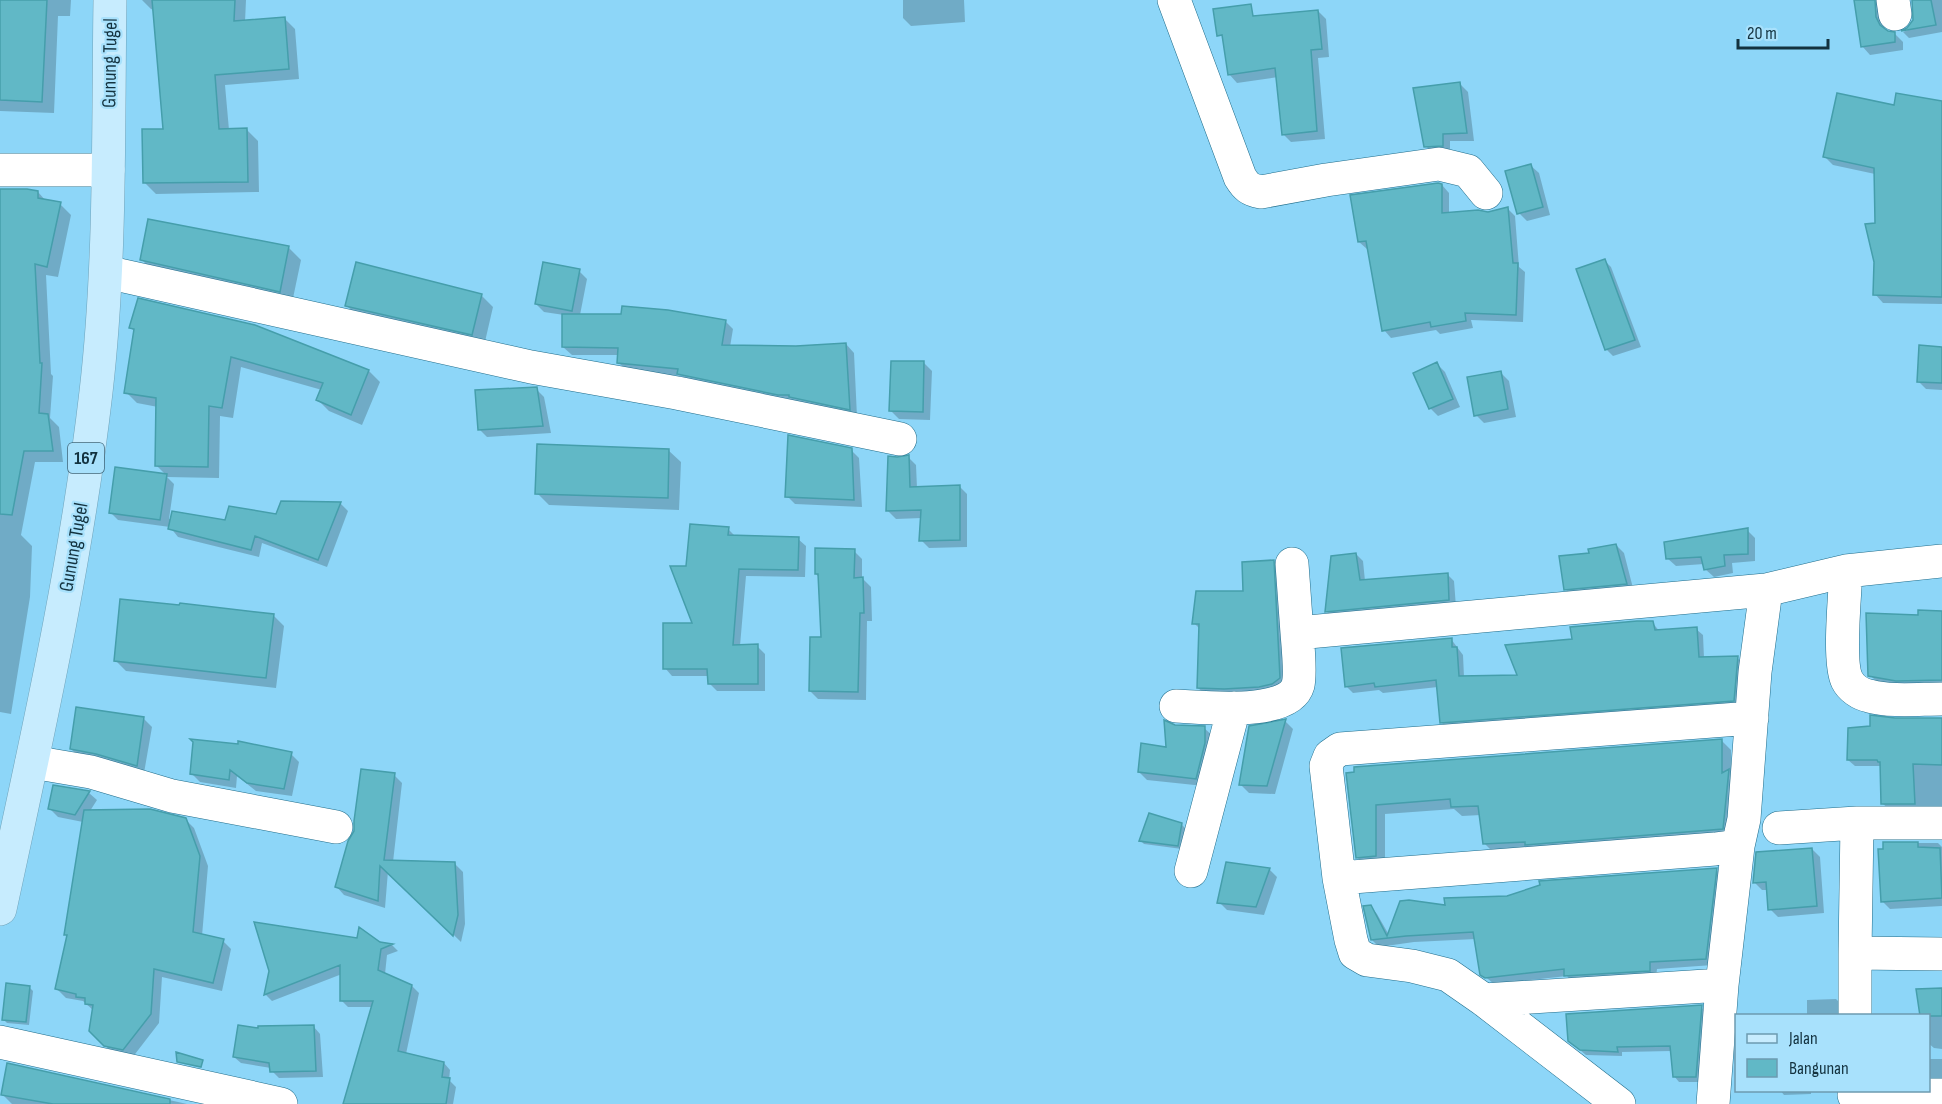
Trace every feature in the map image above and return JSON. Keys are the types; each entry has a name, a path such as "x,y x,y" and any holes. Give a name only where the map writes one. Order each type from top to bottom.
{"main road":[{"name":"Gunung Tugel","path":"0,909 32,762 79,520 96,391 106,272 110,0"}],"street":[{"path":"1174,0 1240,177 1251,190 1261,192 1439,164 1468,171 1486,193"},
{"path":"0,170 108,170"},
{"path":"106,272 531,367 677,393 900,439"},
{"path":"1297,633 1766,590 1846,571 1942,561"},
{"path":"1176,706 1234,708 1275,705 1290,697 1298,685 1292,564"},
{"path":"1846,571 1843,658 1844,673 1848,683 1855,690 1867,696 1942,699"},
{"path":"1713,1104 1722,985 1738,846 1744,819 1755,672 1766,590"},
{"path":"1191,871 1234,708"},
{"path":"1618,1104 1484,1000 1448,975 1412,966 1367,960 1355,953 1350,940 1339,878 1326,766 1330,756 1340,749 1752,718"},
{"path":"32,762 91,772 172,796 336,827"},
{"path":"1779,828 1942,823"},
{"path":"1855,1014 1857,824"},
{"path":"1339,878 1738,846"},
{"path":"1855,953 1942,954"},
{"path":"1484,1000 1722,985"},
{"path":"0,1042 281,1104"},
{"path":"1854,1096 1942,1095"}],"building":[{"path":"0,0 47,0 42,102 0,100"},
{"path":"152,0 235,0 234,21 285,17 289,69 215,75 219,129 247,128 248,182 143,183 142,129 163,129"},
{"path":"1854,0 1875,0 1876,17 1880,25 1888,31 1895,32 1895,42 1861,47"},
{"path":"1912,0 1931,0 1936,25 1901,31 1907,28 1913,20"},
{"path":"1251,4 1253,16 1318,10 1322,49 1311,50 1317,131 1282,135 1275,68 1228,75 1222,35 1217,36 1213,9"},
{"path":"1460,82 1467,133 1443,134 1443,146 1424,147 1413,88"},
{"path":"1837,93 1894,105 1896,93 1942,101 1942,297 1873,295 1874,262 1865,224 1875,223 1874,168 1823,157"},
{"path":"1531,164 1543,207 1517,214 1505,171"},
{"path":"1442,184 1442,213 1478,210 1488,212 1508,207 1513,263 1518,263 1516,315 1465,313 1466,321 1431,327 1430,322 1382,331 1366,241 1358,242 1350,195"},
{"path":"0,189 38,191 38,198 61,202 47,267 35,264 40,363 42,363 39,413 48,414 53,451 24,451 12,515 0,514"},
{"path":"148,219 289,246 280,292 140,260"},
{"path":"1605,259 1635,340 1605,350 1576,269"},
{"path":"356,262 482,294 472,335 345,306"},
{"path":"543,262 580,269 572,311 535,304"},
{"path":"138,298 255,325 369,370 351,415 316,400 323,383 231,357 222,408 209,406 208,467 155,466 156,398 124,393 134,329 129,328"},
{"path":"622,306 668,310 726,320 722,345 796,346 846,343 850,410 789,397 789,395 778,395 677,374 678,369 617,363 618,348 562,347 562,314 621,314"},
{"path":"1919,345 1942,347 1942,383 1917,382"},
{"path":"891,361 924,361 923,412 889,411"},
{"path":"1437,362 1453,399 1429,409 1413,373"},
{"path":"1501,371 1508,409 1474,416 1467,377"},
{"path":"537,387 543,426 478,430 475,390"},
{"path":"788,435 852,448 854,500 785,497"},
{"path":"537,444 669,449 668,498 535,494"},
{"path":"909,455 910,487 960,485 960,540 919,541 921,510 886,511 888,456"},
{"path":"115,467 167,474 160,520 109,513"},
{"path":"281,501 341,502 318,560 255,536 251,550 168,529 172,511 225,520 229,506 276,514"},
{"path":"690,524 729,527 728,535 799,537 798,570 739,569 733,645 758,644 758,684 708,684 707,669 663,669 663,623 692,623 670,566 686,566"},
{"path":"1748,528 1748,554 1724,555 1725,566 1704,570 1701,557 1666,559 1664,542"},
{"path":"1616,544 1627,584 1564,590 1559,556 1589,553 1588,549"},
{"path":"815,548 855,549 854,578 863,577 864,613 860,613 858,692 809,691 810,637 821,637"},
{"path":"1356,553 1360,580 1448,573 1449,600 1325,612 1331,556"},
{"path":"1274,560 1280,678 1272,684 1259,687 1197,688 1199,624 1192,624 1196,591 1243,591 1242,562"},
{"path":"120,599 179,605 180,603 274,614 266,678 114,661"},
{"path":"1918,610 1942,611 1942,680 1896,681 1868,676 1866,613 1918,615"},
{"path":"1653,621 1655,630 1697,627 1699,657 1738,656 1734,701 1440,723 1436,680 1375,687 1374,683 1345,687 1341,648 1452,638 1452,647 1457,647 1459,676 1517,675 1505,645 1572,639 1570,627"},
{"path":"76,707 144,717 137,766 70,749"},
{"path":"1870,715 1895,718 1942,718 1942,765 1913,764 1915,804 1881,804 1880,762 1877,760 1847,760 1848,728 1870,726"},
{"path":"1286,719 1267,786 1239,785 1249,726"},
{"path":"1164,720 1175,725 1205,726 1205,743 1196,779 1138,772 1141,743 1166,747"},
{"path":"190,739 238,744 238,741 292,752 284,789 247,783 230,770 229,780 190,774 193,742"},
{"path":"1722,739 1722,773 1729,769 1723,829 1525,845 1525,842 1483,844 1478,806 1451,807 1450,799 1376,805 1376,856 1356,858 1346,773 1354,772 1354,767"},
{"path":"361,769 395,773 384,860 455,862 458,915 453,936 380,866 378,901 335,887 348,841 354,831"},
{"path":"53,785 90,791 75,815 48,809"},
{"path":"150,809 186,818 200,856 193,932 224,939 213,983 154,969 151,1014 123,1050 104,1046 89,1031 93,1005 85,1004 85,998 76,997 76,994 55,989 67,935 64,935 84,810"},
{"path":"1149,813 1182,823 1178,846 1139,841"},
{"path":"1883,842 1918,842 1918,847 1940,848 1942,898 1881,902 1878,849 1883,849"},
{"path":"1812,848 1817,906 1768,910 1766,882 1753,883 1756,852"},
{"path":"1226,862 1270,868 1256,907 1217,903"},
{"path":"1717,868 1706,959 1650,962 1650,971 1564,976 1564,969 1485,978 1480,975 1473,932 1371,940 1363,906 1371,905 1387,936 1400,901 1445,905 1444,898 1507,896 1540,885 1539,881"},
{"path":"254,922 357,938 359,927 380,942 393,944 381,949 378,970 412,985 398,1051 444,1062 442,1077 450,1078 446,1104 343,1104 373,1001 340,1001 340,965 264,995 269,971"},
{"path":"6,983 30,986 26,1022 2,1020"},
{"path":"1942,988 1942,1016 1920,1014 1916,989"},
{"path":"1702,1005 1696,1077 1673,1077 1670,1046 1617,1047 1618,1052 1580,1050 1568,1041 1566,1014"},
{"path":"238,1025 258,1028 258,1026 314,1025 316,1071 270,1072 269,1063 233,1057"},
{"path":"176,1052 203,1060 201,1067 177,1062"},
{"path":"7,1063 170,1099 170,1104 53,1104 1,1095"}]}
